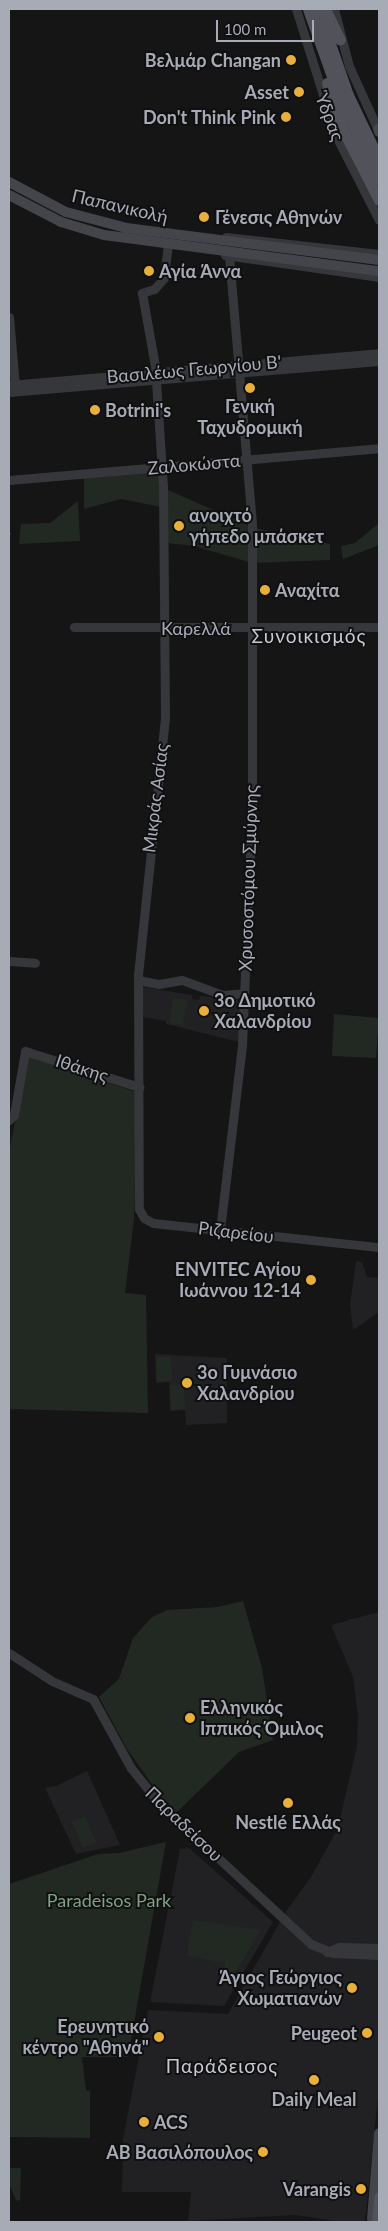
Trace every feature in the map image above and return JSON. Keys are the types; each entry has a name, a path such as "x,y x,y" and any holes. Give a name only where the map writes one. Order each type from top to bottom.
{"main road":[{"path":"308,9 324,61 379,179"},
{"path":"318,9 348,96 379,160"},
{"path":"326,9 340,40"},
{"path":"324,61 327,86 342,128 379,200"},
{"name":"Παπανικολή","path":"9,182 76,216 126,228 379,260"},
{"path":"9,196 74,226 168,244 379,270"},
{"path":"372,2222 379,2133"},
{"path":"378,2222 379,2197"}],"street":[{"name":"Ύδρας","path":"296,9 336,136 379,220"},
{"path":"334,9 340,40 379,131"},
{"name":"Παπανικολή","path":"201,238 233,236 379,254"},
{"name":"Μικράς Ασίας","path":"142,1215 138,980 148,851 165,718 162,467 156,377 142,293 154,290 164,278 168,244"},
{"path":"216,250 228,257 379,277"},
{"name":"Χρυσοστόμου Σμύρνης","path":"220,1230 237,1097 244,993 252,808 252,524 228,257"},
{"path":"9,317 12,385"},
{"name":"Βασιλέως Γεωργίου Β'","path":"9,392 379,353"},
{"name":"Βασιλέως Γεωργίου Β'","path":"239,369 379,361"},
{"name":"Βασιλέως Γεωργίου Β'","path":"12,385 156,377"},
{"name":"Ζαλοκώστα","path":"9,480 379,448"},
{"name":"Καρελλά","path":"74,627 379,627"},
{"path":"9,961 35,963"},
{"path":"138,980 159,984 182,980 223,994 244,993"},
{"name":"Ιθάκης","path":"9,1120 14,1115 25,1051 139,1087"},
{"name":"Ριζαρείου","path":"142,1215 153,1222 379,1247"},
{"name":"Ριζαρείου","path":"333,1243 379,1242"},
{"name":"Παραδείσου","path":"9,1653 52,1681 93,1699 128,1763 158,1802 308,1942 327,1952 379,1955"},
{"path":"327,1952 339,1947 379,1948"}],"shaded area":[{"name":"3ο Δημοτικό Χαλανδρίου","path":"143,987 192,995 192,999 199,1000 200,996 241,1000 239,1042 166,1024 166,1021 142,1017"},
{"path":"356,1261 362,1262 367,1277 379,1278 379,1312 353,1330 350,1304"},
{"path":"155,1354 227,1358 227,1423 186,1425 185,1410 170,1411 169,1382 156,1383"},
{"path":"379,1612 379,2087 365,2222 342,2222 295,2215 188,2221 191,2192 122,2192 123,2139 148,2010 228,2014 285,1913 311,1877 338,1828 357,1746 358,1716 353,1677 331,1625"},
{"path":"87,1771 120,1845 76,1854 45,1788 56,1786"},
{"path":"189,1848 273,1922 224,2006 150,2002 180,1849"}],"green space":[{"path":"160,470 161,507 121,499 84,509 84,474"},
{"path":"166,489 249,526 249,562 194,546 167,543"},
{"path":"78,501 80,541 19,544 21,524 50,523"},
{"path":"379,523 379,545 343,559 341,546 355,543"},
{"path":"255,528 330,544 330,560 253,563"},
{"path":"173,998 187,1000 183,1025 170,1023"},
{"path":"334,1014 379,1018 376,1058 332,1056"},
{"path":"28,1056 136,1092 134,1219 125,1293 146,1295 148,1413 9,1409 9,1152"},
{"path":"157,1357 171,1357 172,1381 157,1382"},
{"path":"184,1384 185,1409 171,1410 170,1385"},
{"name":"Ελληνικός Ιππικός Όμιλος","path":"243,1601 262,1668 273,1740 239,1752 174,1815 127,1749 99,1697 119,1679 133,1638 152,1617 167,1610 217,1607"},
{"path":"85,1816 96,1842 83,1848 72,1822"},
{"name":"Paradeisos Park","path":"166,1842 128,2057 82,2057 86,2090 90,2091 90,2138 9,2137 9,1884 98,1854 119,1853"},
{"path":"193,1920 261,1930 229,1983 223,1981 225,1963 187,1956"},
{"path":"9,2168 21,2168 20,2201 16,2200 9,2184"}],"place":[{"name":"Βελμάρ Changan","path":"291,60"},
{"name":"Asset","path":"299,92"},
{"name":"Don't Think Pink","path":"286,117"},
{"name":"Γένεσις Αθηνών","path":"204,217"},
{"name":"Αγία Άννα","path":"149,271"},
{"name":"Γενική Ταχυδρομική","path":"250,388"},
{"name":"Botrini's","path":"95,410"},
{"name":"ανοιχτό γήπεδο μπάσκετ","path":"179,526"},
{"name":"Αναχίτα","path":"265,590"},
{"name":"3ο Δημοτικό Χαλανδρίου","path":"204,1011"},
{"name":"ENVITEC Αγίου Ιωάννου 12-14","path":"311,1280"},
{"name":"3ο Γυμνάσιο Χαλανδρίου","path":"187,1383"},
{"name":"Ελληνικός Ιππικός Όμιλος","path":"190,1718"},
{"name":"Nestlé Ελλάς","path":"288,1803"},
{"name":"Άγιος Γεώργιος Χωματιανών","path":"352,1988"},
{"name":"Peugeot","path":"367,2033"},
{"name":"Ερευνητικό κέντρο \"Αθηνά\"","path":"159,2037"},
{"name":"Daily Meal","path":"314,2080"},
{"name":"ACS","path":"144,2122"},
{"name":"ΑΒ Βασιλόπουλος","path":"263,2152"},
{"name":"Varangis","path":"361,2189"}],"district":[{"name":"Συνοικισμός","path":"309,636"},
{"name":"Παράδεισος","path":"222,2066"}]}
